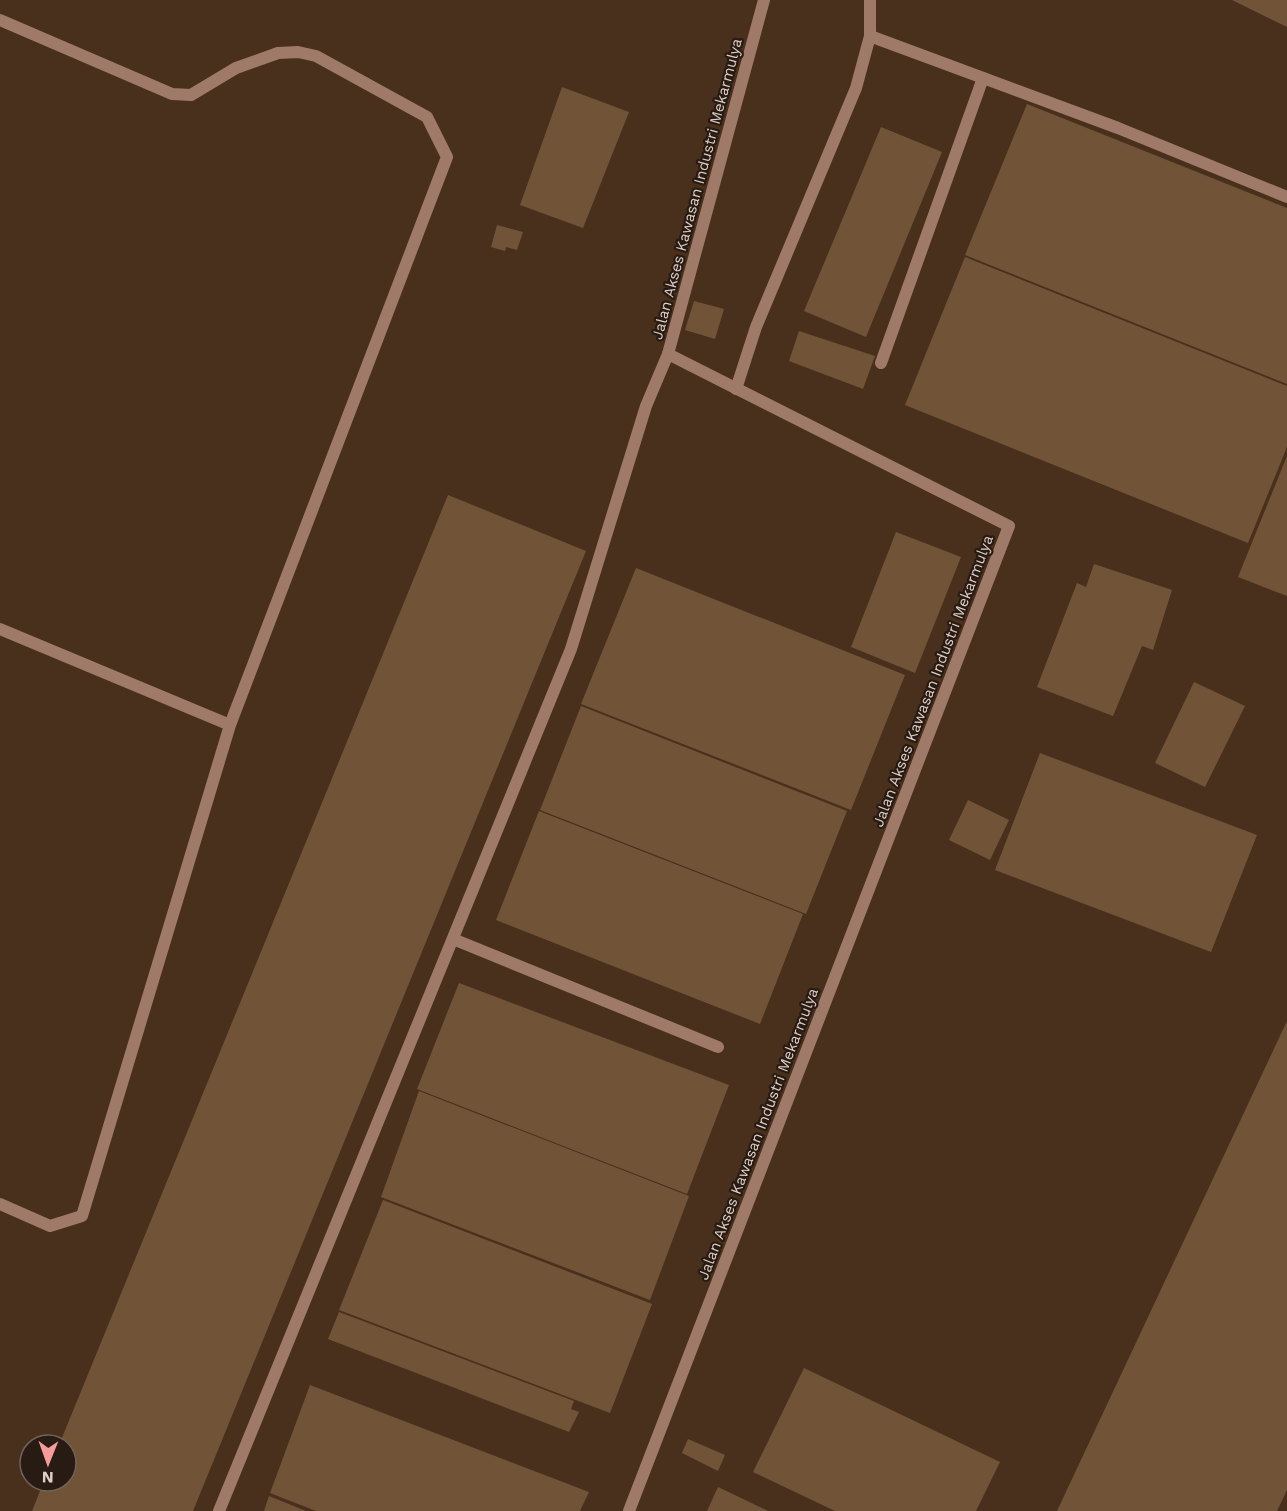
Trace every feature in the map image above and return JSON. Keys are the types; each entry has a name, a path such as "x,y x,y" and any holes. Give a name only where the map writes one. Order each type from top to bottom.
{"street":[{"name":"Jalan Akses Kawasan Industri Mekarmulya","path":"629,1511 1009,526 668,354 764,0"},
{"path":"736,388 756,327 856,88 870,36 870,0"},
{"path":"0,20 172,94 190,95 236,68 278,53 298,52 316,56 427,117 447,157 230,725 82,1216 50,1226 0,1204"},
{"path":"870,36 1118,128 1287,196"},
{"path":"881,363 983,78"},
{"path":"219,1511 572,649 646,406 668,354"},
{"path":"0,628 230,725"},
{"path":"453,939 718,1047"}],"building":[{"path":"1232,0 1287,0 1287,27"},
{"path":"562,87 629,112 583,228 520,205"},
{"path":"1027,104 1287,208 1287,384 965,255"},
{"path":"881,127 942,152 866,337 804,311"},
{"path":"497,225 523,232 517,250 506,247 505,251 491,247"},
{"path":"965,257 1287,386 1287,447 1248,543 905,405"},
{"path":"694,301 724,309 715,339 685,330"},
{"path":"799,331 875,356 863,389 789,361"},
{"path":"1287,456 1287,596 1238,577"},
{"path":"448,495 586,551 193,1511 32,1511 39,1493 78,1493 78,1433 64,1433"},
{"path":"896,532 961,557 915,673 851,647"},
{"path":"1094,564 1172,590 1153,650 1142,646 1113,716 1037,687 1077,583 1086,587"},
{"path":"636,568 905,675 851,810 581,704"},
{"path":"1194,682 1245,706 1205,787 1155,763"},
{"path":"581,706 847,811 806,914 540,810"},
{"path":"1040,753 1257,835 1211,952 995,870"},
{"path":"968,800 1009,820 990,860 949,840"},
{"path":"539,811 803,914 760,1024 496,920"},
{"path":"459,983 729,1085 687,1194 417,1089"},
{"path":"1287,1021 1287,1490 1277,1511 1057,1511"},
{"path":"419,1091 689,1196 650,1300 381,1197"},
{"path":"383,1200 652,1304 610,1413 339,1310"},
{"path":"339,1312 574,1401 571,1409 579,1412 569,1432 328,1339"},
{"path":"804,1368 1000,1462 976,1511 835,1511 753,1472"},
{"path":"310,1385 589,1492 580,1511 316,1511 270,1493"},
{"path":"688,1439 725,1455 718,1471 682,1453"},
{"path":"718,1487 768,1511 707,1511"},
{"path":"269,1496 306,1511 264,1511"}]}
